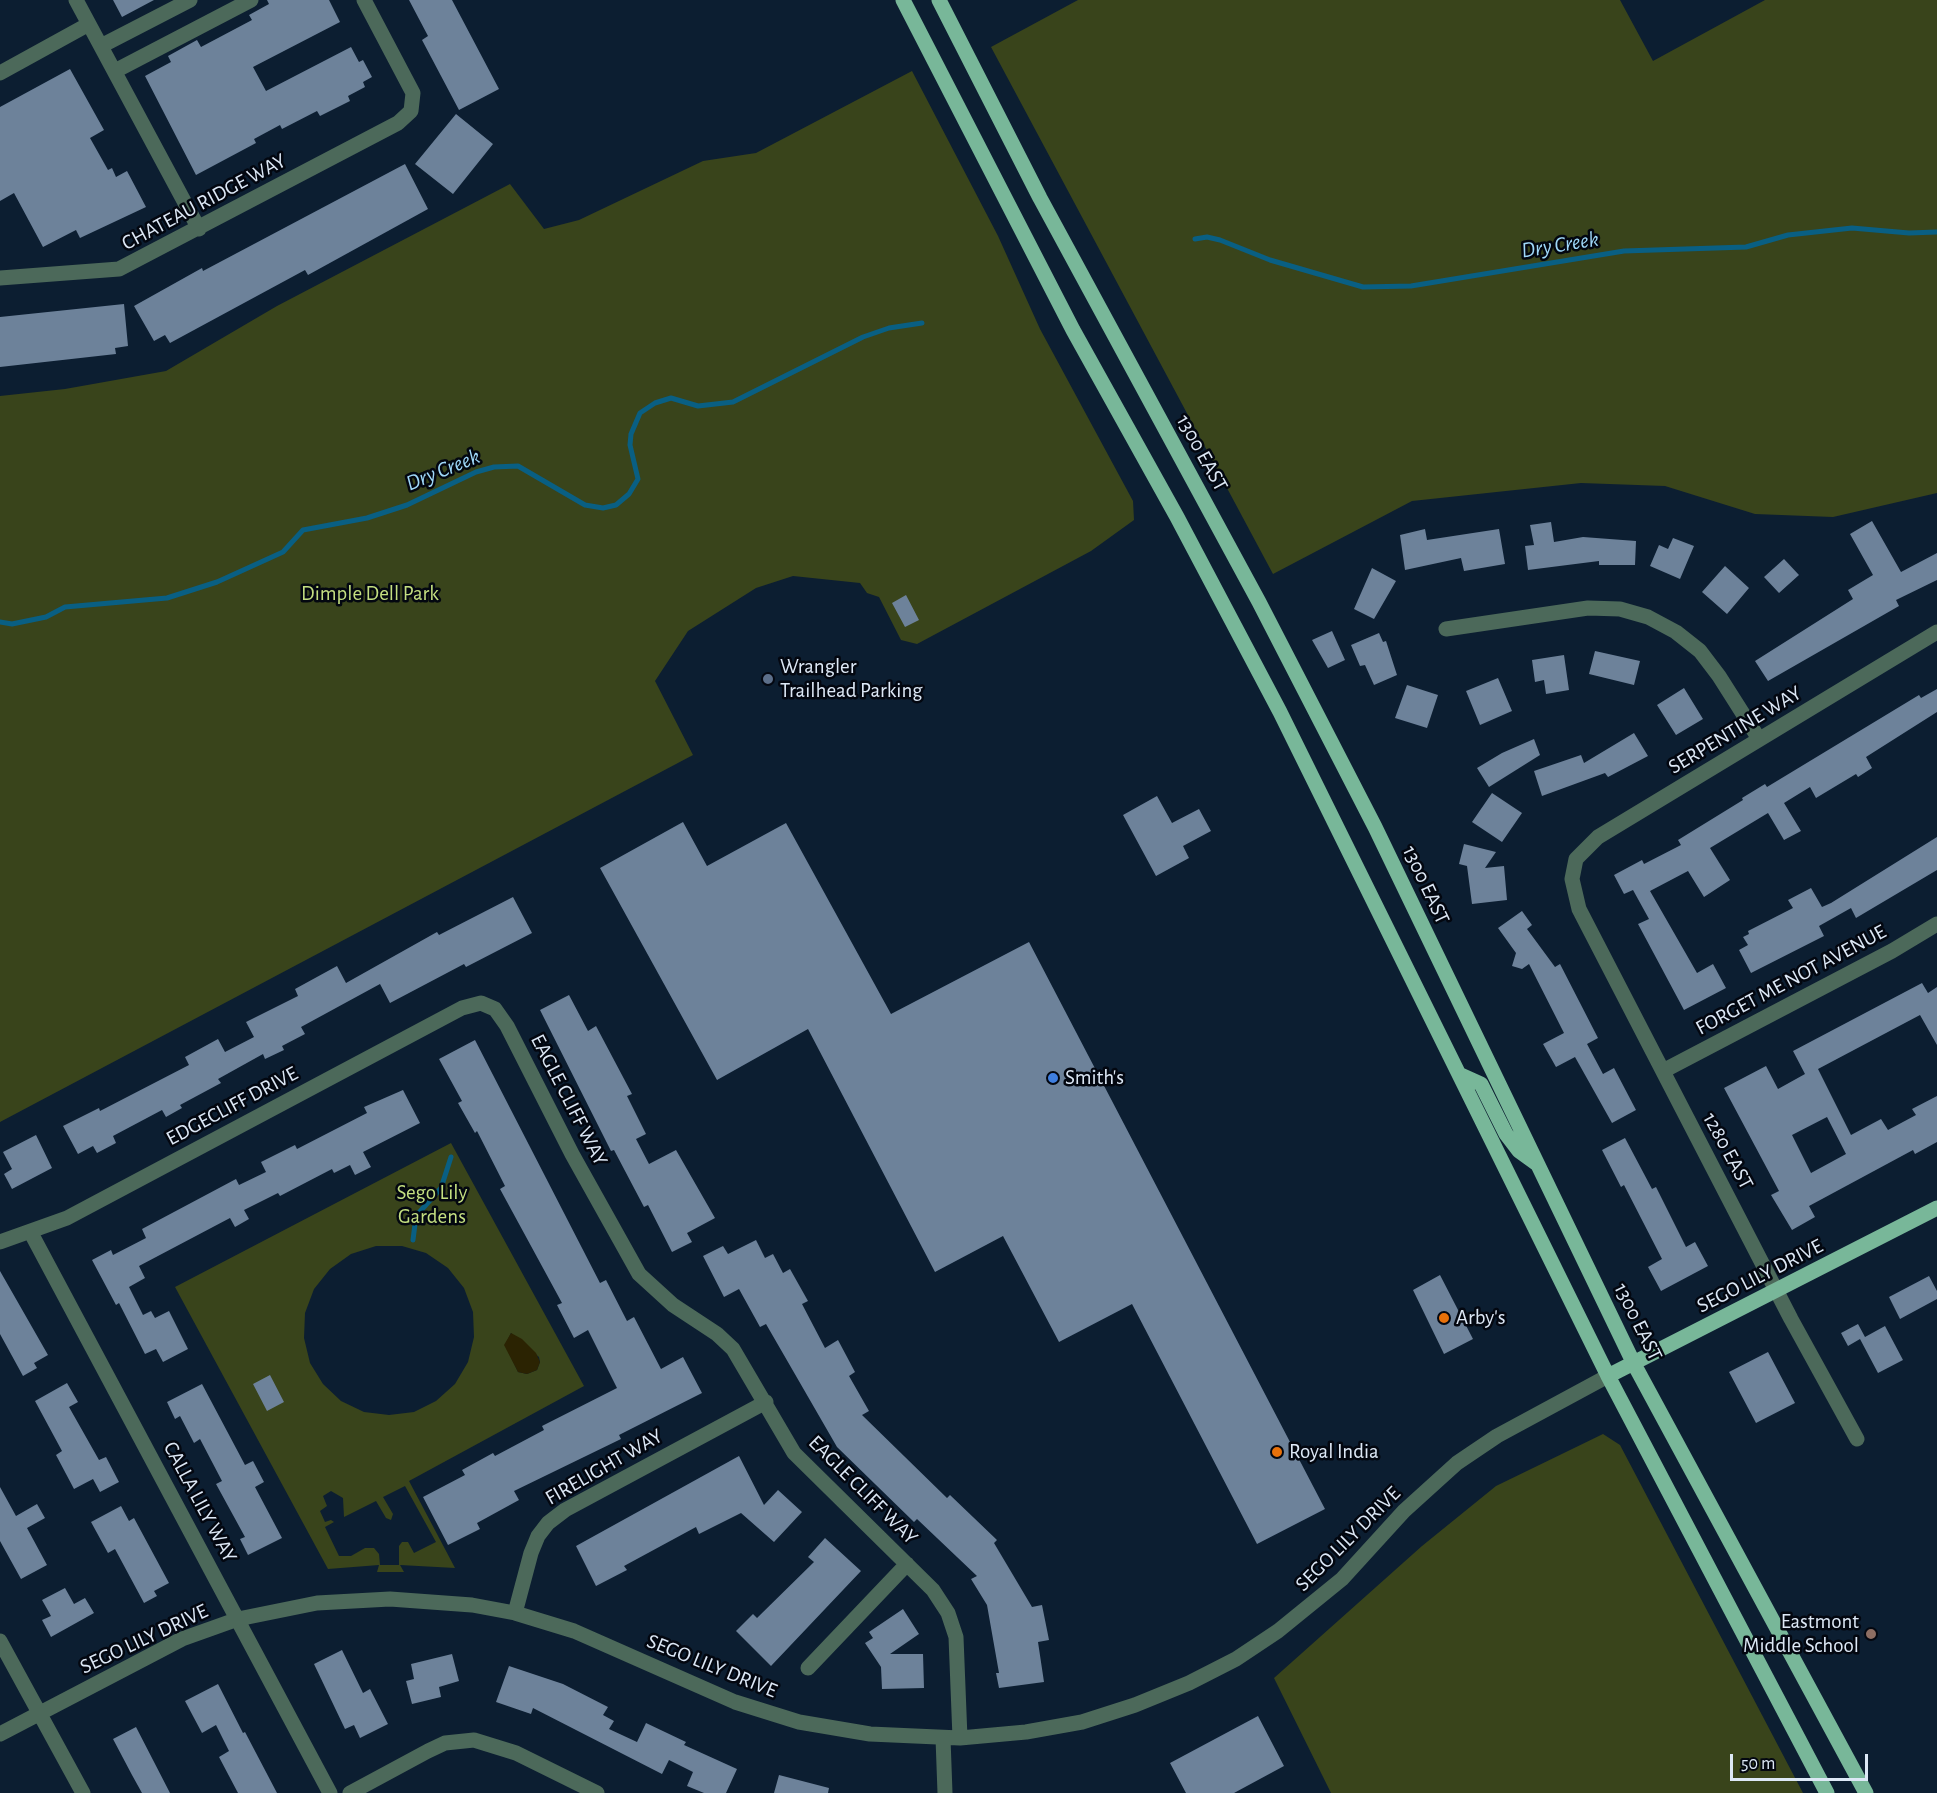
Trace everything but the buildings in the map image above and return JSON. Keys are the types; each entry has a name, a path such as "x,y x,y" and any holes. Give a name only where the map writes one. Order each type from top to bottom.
{"main road":[{"path":"903,0 1073,330 1177,517 1280,712 1608,1376 1827,1793"},
{"name":"1300 EAST","path":"939,0 1040,198 1259,602 1370,816 1634,1364 1866,1793"},
{"path":"1461,1075 1481,1084 1506,1134 1519,1151 1539,1166"},
{"name":"SEGO LILY DRIVE","path":"1608,1376 1777,1292 1937,1208"}],"street":[{"path":"76,0 199,229"},
{"path":"101,46 190,0"},
{"path":"115,71 251,0"},
{"name":"CHATEAU RIDGE WAY","path":"0,278 119,269 399,123 411,111 413,93 364,0"},
{"path":"0,73 89,24"},
{"path":"1446,629 1588,608 1620,609 1648,617 1676,632 1700,651 1719,676 1759,739"},
{"name":"SERPENTINE WAY","path":"1572,879 1576,859 1598,837 1937,632"},
{"name":"1280 EAST","path":"1572,879 1579,909 1777,1292 1857,1439"},
{"name":"FORGET ME NOT AVENUE","path":"1663,1071 1892,951 1937,924"},
{"name":"EDGECLIFF DRIVE","path":"0,1242 31,1233 67,1218 462,1008 481,1003"},
{"name":"EAGLE CLIFF WAY","path":"481,1003 495,1009 507,1026 572,1154 639,1274 673,1305 717,1334 733,1349 794,1453 933,1590 948,1613 956,1637 960,1738"},
{"name":"CALLA LILY WAY","path":"31,1233 330,1793"},
{"name":"SEGO LILY DRIVE","path":"0,1734 182,1639 238,1619 317,1603 390,1599 472,1605 515,1613 574,1631 735,1702 799,1722 870,1734 960,1738 1026,1732 1082,1722 1135,1705 1190,1683 1236,1659 1278,1631 1334,1586 1404,1511 1457,1464 1497,1436 1608,1376"},
{"name":"FIRELIGHT WAY","path":"515,1613 531,1553 538,1536 548,1522 565,1510 766,1402"},
{"path":"808,1668 907,1564"},
{"path":"0,1641 83,1793"},
{"path":"943,1738 945,1793"},
{"path":"350,1793 436,1747 460,1740 474,1740 516,1753 597,1793"}],"green space":[{"path":"1078,0 1620,0 1653,61 1765,0 1937,0 1937,493 1833,517 1755,514 1665,486 1581,483 1412,501 1273,574 991,47"},
{"name":"Dimple Dell Park","path":"912,71 998,236 1040,329 1133,501 1134,520 1091,551 917,644 901,640 879,597 867,593 860,583 793,576 756,588 688,631 655,681 693,755 0,1122 0,396 65,389 166,371 277,306 510,184 544,229 579,220 703,161 756,153"},
{"name":"Sego Lily Gardens","path":"451,1143 584,1386 409,1481 455,1568 400,1565 404,1572 377,1572 379,1565 328,1569 175,1287","holes":["376,1246 402,1246 426,1253 448,1268 464,1288 473,1312 474,1337 468,1362 455,1384 436,1401 414,1412 389,1415 364,1412 341,1401 323,1384 310,1363 304,1338 305,1313 314,1289 330,1269 351,1254","511,1333 539,1357 537,1370 527,1374 518,1372 505,1345","405,1486 436,1542 414,1553 408,1542 402,1542 399,1546 399,1565 380,1565 379,1554 374,1548 365,1548 351,1556 339,1556 325,1527 334,1522 331,1520 325,1522 320,1511 327,1506 323,1496 331,1491 343,1498 344,1517 376,1501 386,1518 391,1520 393,1514 383,1497"]},
{"path":"1603,1434 1620,1445 1803,1793 1331,1793 1274,1678 1422,1546 1496,1486"}],"sand":[{"path":"511,1333 522,1339 536,1353 540,1362 537,1370 527,1374 518,1372 504,1345"}],"waterway":[{"name":"Dry Creek","path":"1195,239 1207,237 1220,240 1270,260 1363,287 1411,286 1624,251 1746,247 1788,235 1852,228 1909,233 1937,232"},
{"name":"Dry Creek","path":"0,622 12,624 46,617 65,607 167,598 217,582 283,552 303,530 367,518 407,505 476,472 494,467 518,466 585,505 603,508 616,505 629,494 638,479 630,445 631,434 640,413 655,403 671,398 698,406 733,402 863,337 889,328 922,323"},
{"path":"413,1240 416,1216 441,1188 451,1157"}],"place":[{"name":"Wrangler Trailhead Parking","path":"768,679"},
{"name":"Smith's","path":"1053,1078"},
{"name":"Arby's","path":"1444,1318"},
{"name":"Royal India","path":"1277,1452"},
{"name":"Eastmont Middle School","path":"1871,1634"}]}
